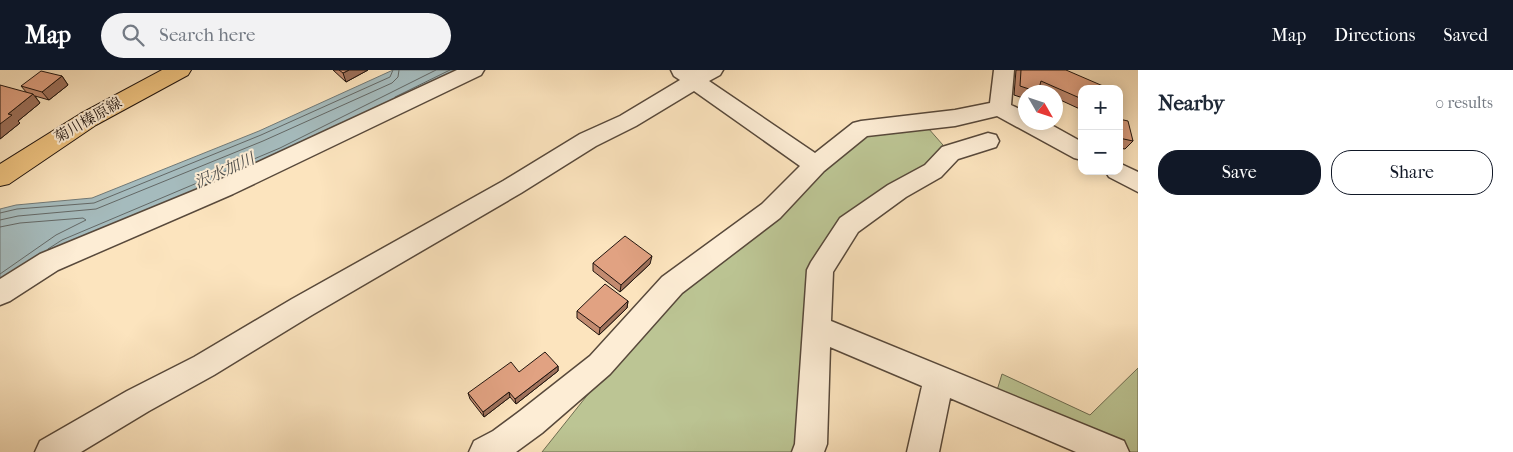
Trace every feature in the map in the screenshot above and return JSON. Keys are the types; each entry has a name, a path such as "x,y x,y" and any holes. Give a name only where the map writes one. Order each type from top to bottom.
{"main road":[{"name":"菊川榛原線","path":"0,177 45,144 180,70"}],"street":[{"path":"0,293 49,262 305,151 474,70"},
{"path":"1000,108 1001,71"},
{"path":"51,452 138,401 204,366 302,307 512,187 588,140 628,121 696,73 744,117 816,165"},
{"path":"485,452 504,442 531,422 600,365 672,285 772,211 816,165 861,129 955,118 1000,108 1018,118"},
{"path":"1041,130 1078,150"},
{"path":"808,452 811,444 820,270 849,225 897,191 933,171 950,153 988,141"},
{"path":"1123,174 1138,183"},
{"path":"816,328 1113,452"},
{"path":"923,452 939,379"}],"green space":[{"path":"928,128 950,153 828,240 798,452 542,452 652,314 857,133"},
{"path":"1138,368 1138,452 1120,452 995,397 1002,374 1090,415"}],"water":[{"name":"沢水加川","path":"393,70 462,70 0,297 0,209 16,205 92,198 259,131"}],"building":[{"path":"1021,70 1066,70 1101,85 1078,85 1078,97 1063,91 1063,85 1050,85 1041,81 1040,85 1020,85"},
{"path":"41,71 62,76 42,92 21,86"},
{"path":"0,85 33,94 8,114 12,115 0,124"},
{"path":"1123,120 1128,121 1133,141 1123,139"},
{"path":"625,236 652,256 621,285 593,263"},
{"path":"605,284 628,301 600,328 577,311"},
{"path":"545,352 558,366 515,399 509,392 483,412 468,393 511,362 519,372"}]}
